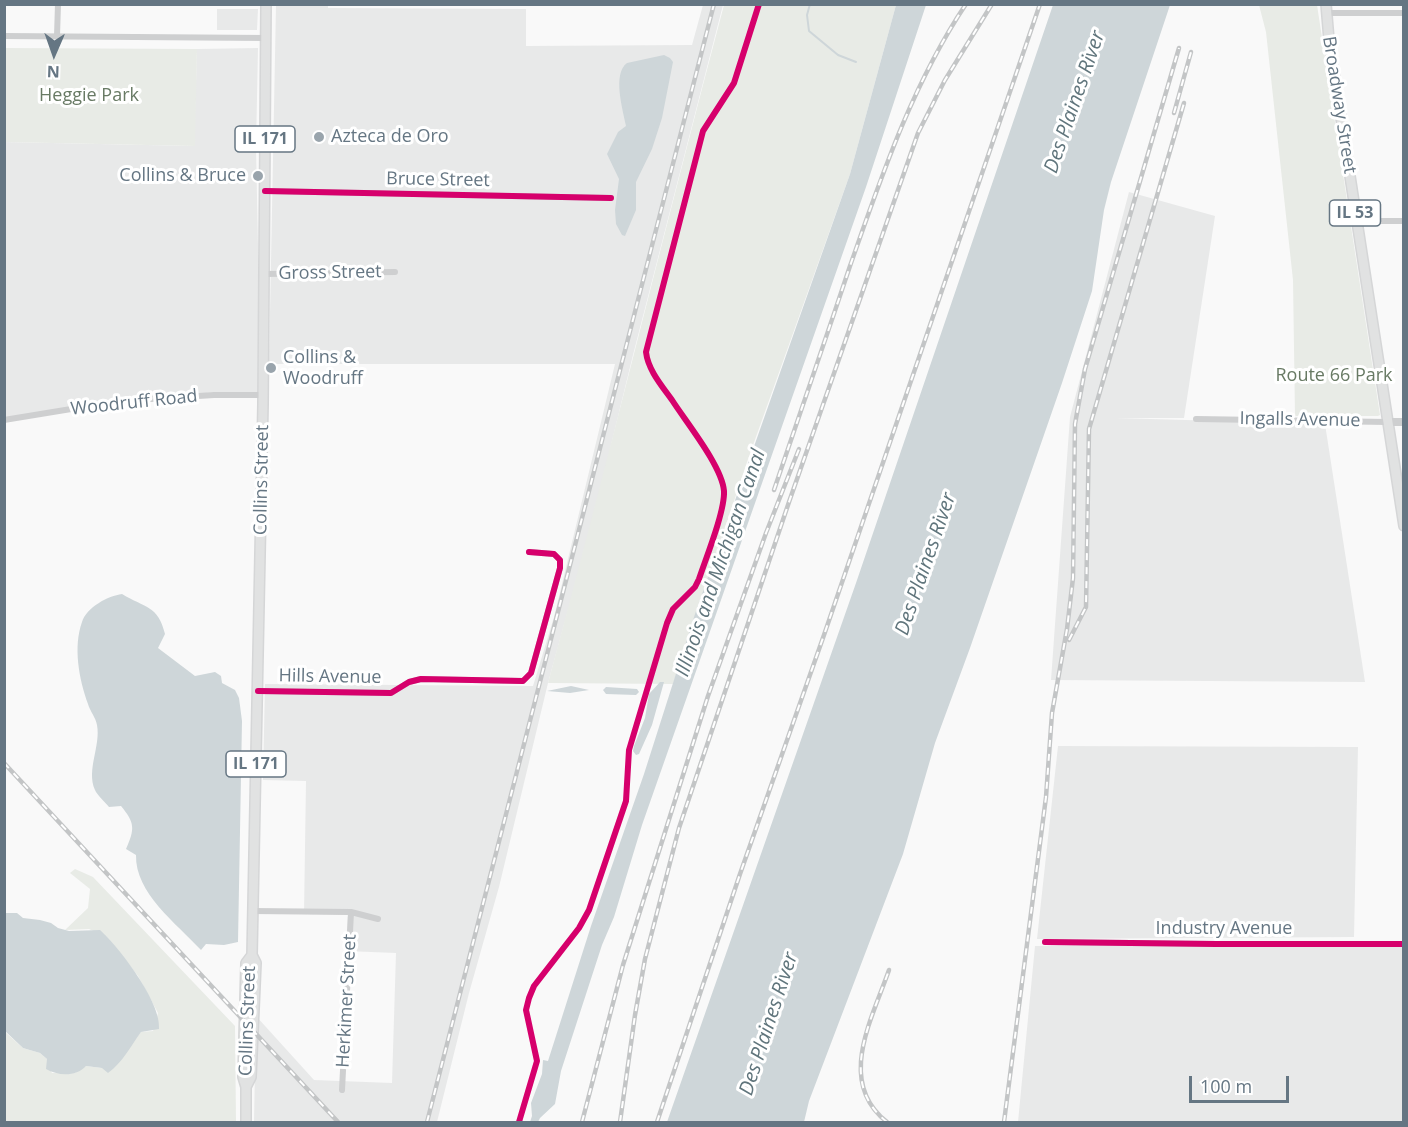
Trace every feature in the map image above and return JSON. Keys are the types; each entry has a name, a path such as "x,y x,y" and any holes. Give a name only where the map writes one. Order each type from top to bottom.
{"main road":[{"name":"Collins Street","path":"246,1122 246,1087 251,1077 256,963 252,955 265,274 266,4"},
{"name":"Broadway Street","path":"1326,9 1404,526"}],"street":[{"path":"57,36 58,4"},
{"path":"1326,9 1404,13"},
{"path":"4,36 266,38"},
{"name":"Bruce Street","path":"265,191 611,198"},
{"path":"1357,221 1404,221"},
{"name":"Gross Street","path":"265,274 395,272"},
{"name":"Woodruff Road","path":"4,420 120,401 214,395 263,395"},
{"name":"Ingalls Avenue","path":"1196,418 1404,422"},
{"name":"Hills Avenue","path":"258,691 391,693 409,682 421,679 523,681 531,673 560,568 560,560 554,554 529,552"},
{"path":"253,911 351,912 378,919"},
{"name":"Herkimer Street","path":"342,1090 351,912"},
{"name":"Industry Avenue","path":"1045,942 1404,944"}],"shaded area":[{"path":"276,5 328,5 328,8 526,9 526,46 692,45 703,5 723,5 437,1122 254,1122 256,1016 314,1080 392,1083 396,953 346,951 348,915 304,914 306,781 263,780 265,684 533,686 554,617 615,364 269,364"},
{"path":"217,9 258,9 257,30 217,30"},
{"path":"258,48 256,147 261,393 214,392 5,418 5,142 194,146 197,49"},
{"path":"1129,192 1215,216 1184,418 1116,418 1325,424 1365,682 1051,680 1070,417"},
{"path":"1058,746 1358,747 1354,937 1037,939"},
{"path":"1403,943 1403,1122 1018,1122 1035,946"}],"green space":[{"path":"724,5 896,5 850,174 747,462 673,684 548,683 593,514"},
{"name":"Route 66 Park","path":"1259,5 1317,5 1380,415 1378,416 1295,416 1293,280 1266,32"},
{"name":"Heggie Park","path":"5,48 197,49 195,146 5,142"},
{"path":"75,869 93,877 235,1026 236,1122 5,1122 4,1031 23,1048 40,1053 47,1059 52,1073 74,1073 86,1066 102,1068 141,1032 153,1031 158,1013 138,976 107,937 89,929 65,930 88,908 90,889 70,873"}],"water":[{"name":"Illinois and Michigan Canal","path":"896,5 926,5 866,187 642,825 614,917 602,945 561,1071 555,1104 538,1122 530,1122 531,1103 542,1074 543,1060 548,1061 695,614 850,174"},
{"name":"Des Plaines River","path":"1053,5 1170,5 1111,182 1104,210 1092,291 970,648 935,743 903,854 809,1101 804,1122 667,1122 856,583"},
{"path":"664,55 673,62 662,118 652,149 636,182 636,210 625,236 616,224 615,210 619,179 607,154 618,132 626,126 620,93 620,75 627,63"},
{"path":"122,594 150,608 159,617 165,634 158,648 195,676 215,672 221,676 222,683 235,690 239,698 242,721 238,942 224,945 206,944 201,950 169,918 142,882 137,869 136,855 126,849 132,831 129,817 121,806 109,807 95,790 92,774 98,733 82,684 78,663 79,632 82,622 93,607"},
{"path":"660,682 664,682 652,725 639,754 636,755 633,751 634,746 645,718 649,694"},
{"path":"571,686 589,690 570,693 547,691"},
{"path":"606,687 637,689 639,692 636,695 606,694 603,690"},
{"path":"4,913 17,913 23,918 51,923 69,931 100,930 118,949 147,991 154,1005 159,1029 141,1032 122,1059 108,1073 102,1068 86,1066 72,1074 56,1073 46,1069 47,1059 40,1053 23,1048 5,1031"}],"waterway":[{"path":"810,4 807,15 809,31 838,55 856,62"}],"railway":[{"path":"427,1122 714,4"},
{"path":"774,490 850,266 900,131 930,66 966,4"},
{"path":"620,1122 645,959 679,828 789,502 918,133 945,80 992,4"},
{"path":"657,1122 740,874 1040,4"},
{"path":"1004,1122 1046,797 1052,713 1067,629 1073,578 1075,424 1085,369 1179,48"},
{"path":"1174,113 1191,52"},
{"path":"1069,640 1086,607 1089,429 1184,103"},
{"path":"582,1122 623,965 708,696 766,533 799,449"},
{"path":"4,763 338,1122"},
{"path":"887,1122 872,1106 863,1088 861,1069 862,1049 867,1029 889,970"}],"cycle path":[{"path":"519,1122 537,1061 526,1010 529,998 534,986 579,928 589,910 626,801 629,750 667,623 673,609 695,587 699,579 722,510 724,491 717,469 656,378 646,352 703,131 734,83 759,4"},
{"path":"265,191 611,198"},
{"path":"258,691 391,693 409,682 421,679 523,681 531,673 560,568 560,560 554,554 529,552"},
{"path":"1045,942 1404,944"}],"place":[{"name":"Azteca de Oro","path":"319,137"},
{"name":"Collins & Bruce","path":"258,176"},
{"name":"Collins & Woodruff","path":"271,368"}]}
